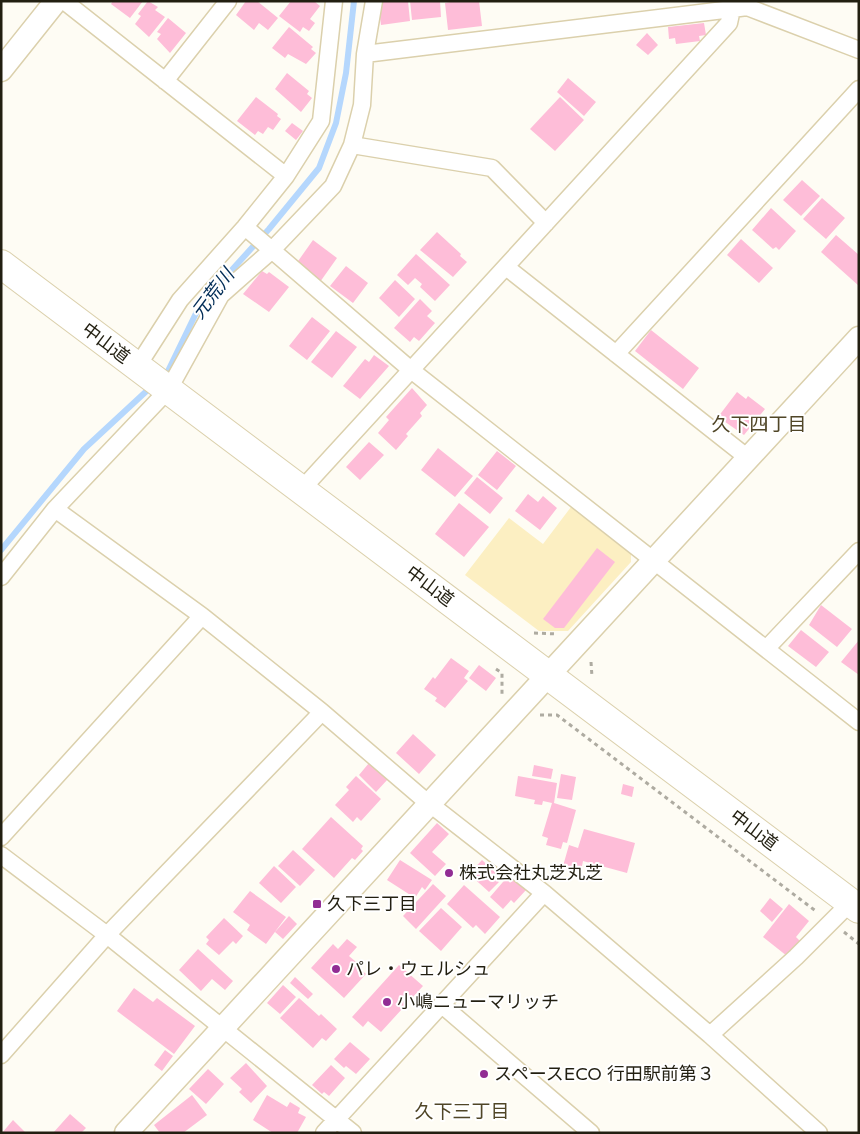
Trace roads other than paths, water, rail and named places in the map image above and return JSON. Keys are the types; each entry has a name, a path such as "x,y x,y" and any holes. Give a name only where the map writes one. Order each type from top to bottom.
{"highway":[{"name":"中山道","path":"1,264 854,906"}],"street":[{"path":"1,70 56,1"},
{"path":"64,1 286,176"},
{"path":"165,81 228,1"},
{"path":"137,367 180,300 245,227 286,176 321,121 334,1"},
{"path":"1,577 55,509 170,390 221,295 271,251 333,186 352,145 362,104 364,54 374,1"},
{"path":"364,54 731,5 747,7 859,50"},
{"path":"302,489 729,23 731,5"},
{"path":"616,354 859,89"},
{"path":"352,145 492,168 546,223"},
{"path":"245,227 412,370 859,722"},
{"path":"506,267 748,458"},
{"path":"126,1133 547,674 654,561 859,338"},
{"path":"55,509 202,616 322,712 429,804 544,893 710,1034 819,1133"},
{"path":"766,649 859,551"},
{"path":"1,837 202,616"},
{"path":"3,1049 106,934 322,712"},
{"path":"1,855 106,934 221,1029 353,1133"},
{"path":"324,1133 544,893"},
{"path":"710,1034 831,922 854,906"},
{"path":"442,1005 591,1133"}],"waterway":[{"name":"元荒川","path":"161,377 168,371 200,305 269,229 319,168 336,123 346,73 354,1"},
{"name":"元荒川","path":"1,550 84,449 152,386"}],"place":[{"name":"株式会社丸芝丸芝","path":"449,873"},
{"name":"久下三丁目","path":"317,904"},
{"name":"パレ・ウェルシュ","path":"336,969"},
{"name":"小嶋ニューマリッチ","path":"387,1002"},
{"name":"スペースECO 行田駅前第３","path":"484,1074"}],"district":[{"name":"久下四丁目","path":"759,425"},
{"name":"久下三丁目","path":"462,1112"}]}
